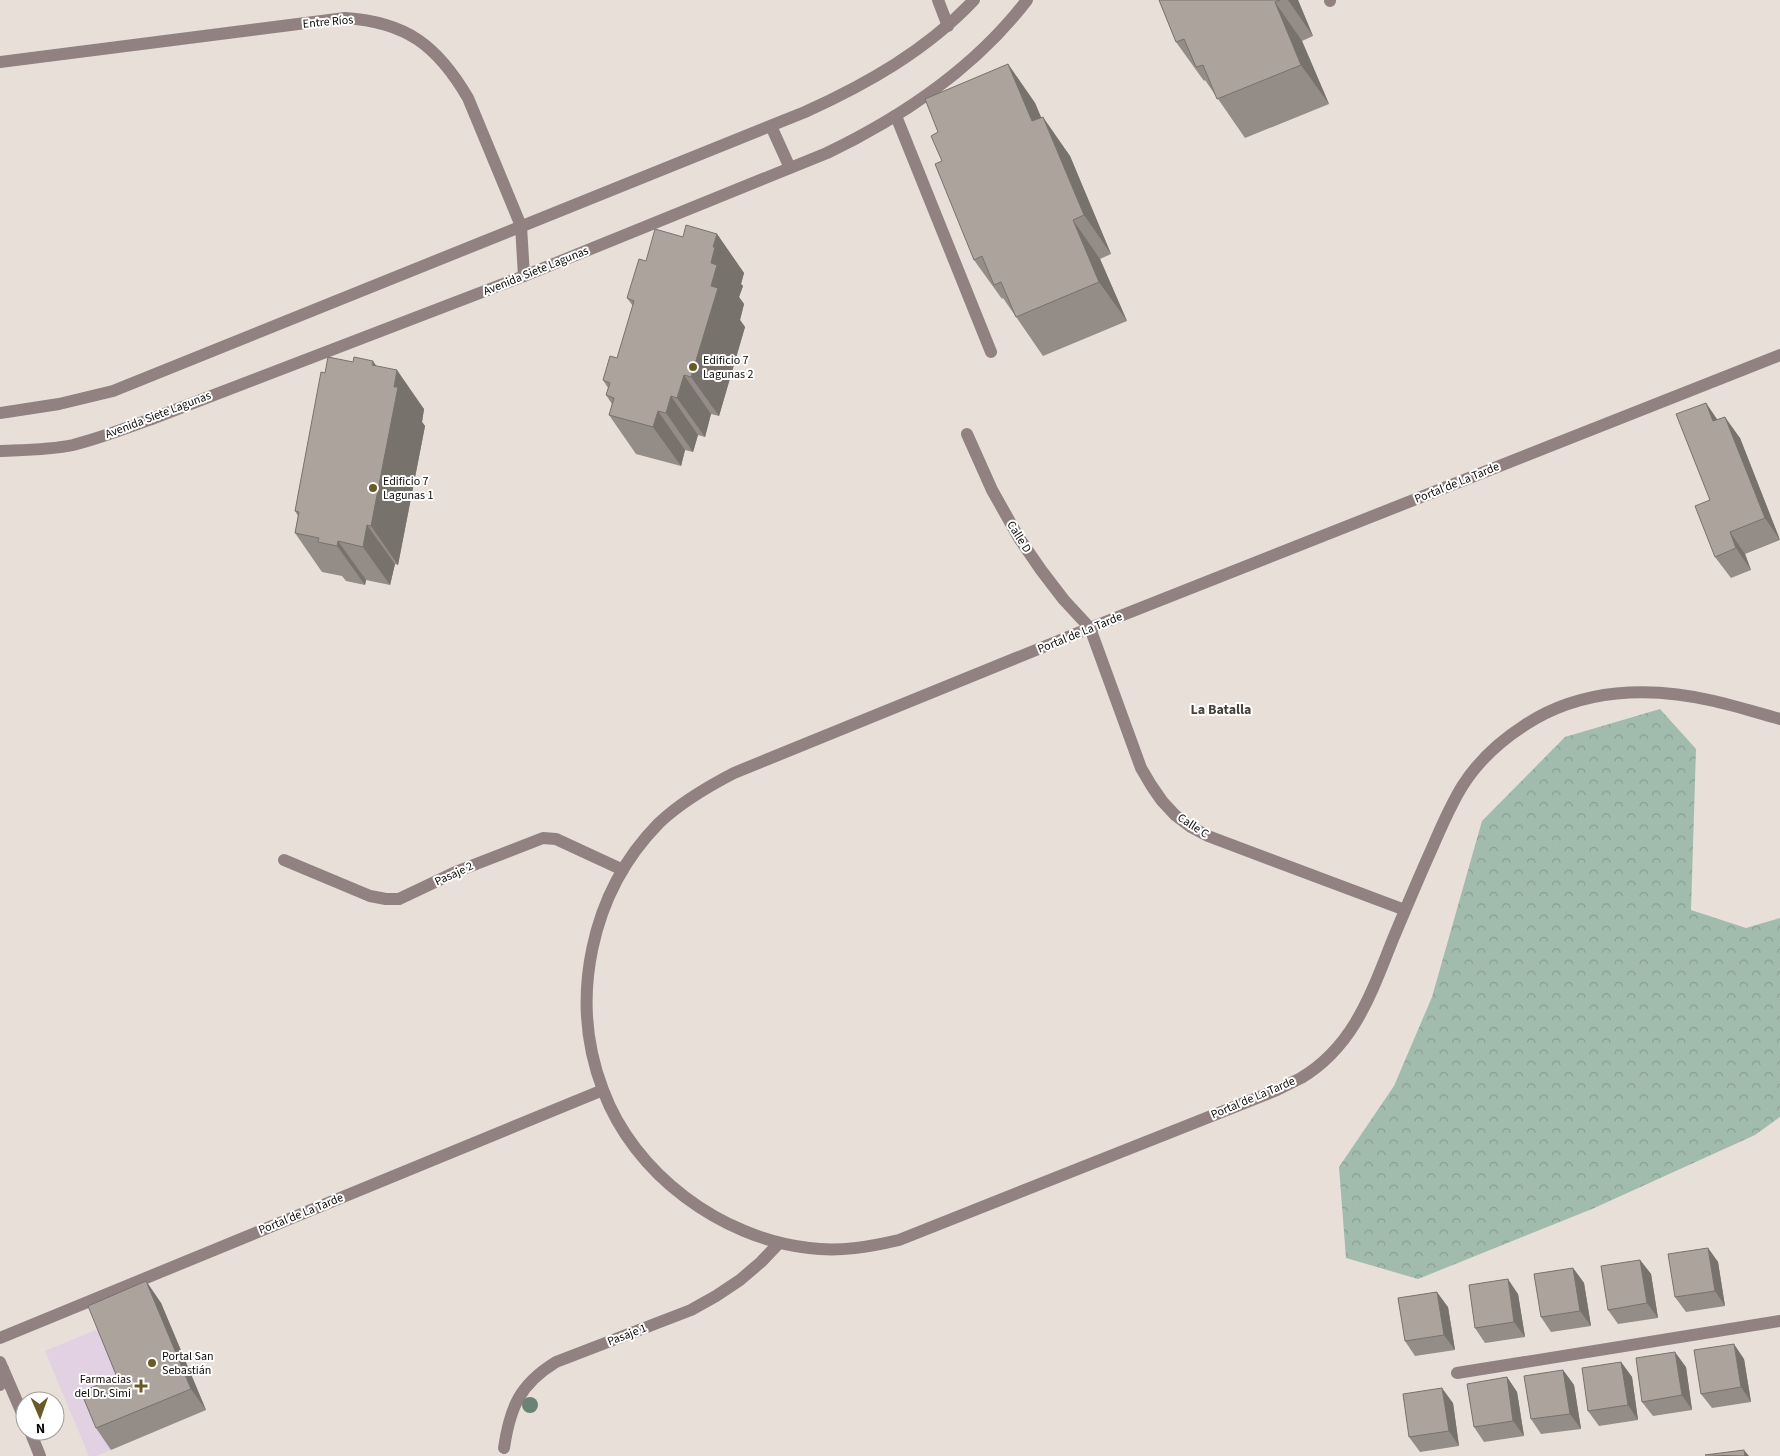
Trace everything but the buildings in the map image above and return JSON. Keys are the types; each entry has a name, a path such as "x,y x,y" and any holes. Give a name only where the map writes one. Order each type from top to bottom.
{"street":[{"path":"938,0 948,26"},
{"path":"0,413 59,404 112,391 771,126 840,96 873,78 929,42 974,0"},
{"name":"Avenida Siete Lagunas","path":"0,452 71,445 107,435 524,276 790,168 862,136 928,95 980,51 1027,0"},
{"name":"Entre Ríos","path":"0,62 344,18 386,24 409,34 430,48 457,79 477,117 521,226 524,276"},
{"path":"896,116 991,352"},
{"path":"771,126 790,168"},
{"name":"Portal de La Tarde","path":"1780,355 1090,628 734,773 707,787 683,803 660,823 640,845 609,894 591,949 588,976 587,1005 594,1063 603,1090 617,1119 635,1146 655,1170 679,1192 710,1214 744,1231 779,1243 809,1248 839,1250 869,1247 899,1240 1268,1093 1301,1078 1322,1062 1341,1043 1359,1019 1449,810 1463,784 1497,744 1541,714 1566,703 1592,696 1618,693 1646,693 1714,700 1780,719"},
{"name":"Calle D","path":"967,434 992,490 1019,538 1052,585 1090,628"},
{"name":"Calle C","path":"1090,628 1141,768 1162,801 1175,815 1191,827 1208,836 1405,910"},
{"name":"Pasaje 2","path":"284,860 370,896 386,899 399,899 458,871 543,838 556,839 623,870"},
{"name":"Portal de La Tarde","path":"0,1338 603,1090"},
{"name":"Pasaje 1","path":"504,1448 507,1431 518,1398 529,1382 545,1369 556,1362 691,1310 740,1280 779,1243"},
{"path":"1457,1373 1780,1322"},
{"path":"0,1385 2,1365"},
{"path":"2,1365 15,1396"},
{"path":"34,1441 40,1456"}],"shaded area":[{"name":"Portal San Sebastián","path":"161,1303 206,1410 96,1456 89,1456 65,1399 65,1391 62,1391 45,1351"}],"green space":[{"path":"1660,709 1696,749 1691,910 1746,928 1780,918 1780,1117 1755,1135 1592,1209 1418,1279 1346,1258 1339,1167 1394,1086 1432,997 1482,821 1565,737"}],"place":[{"name":"Edificio 7 Lagunas 2","path":"693,367"},
{"name":"Edificio 7 Lagunas 1","path":"373,488"},
{"name":"Portal San Sebastián","path":"152,1363"},
{"name":"Farmacias del Dr. Simi","path":"141,1386"}],"district":[{"name":"La Batalla","path":"1221,710"}]}
